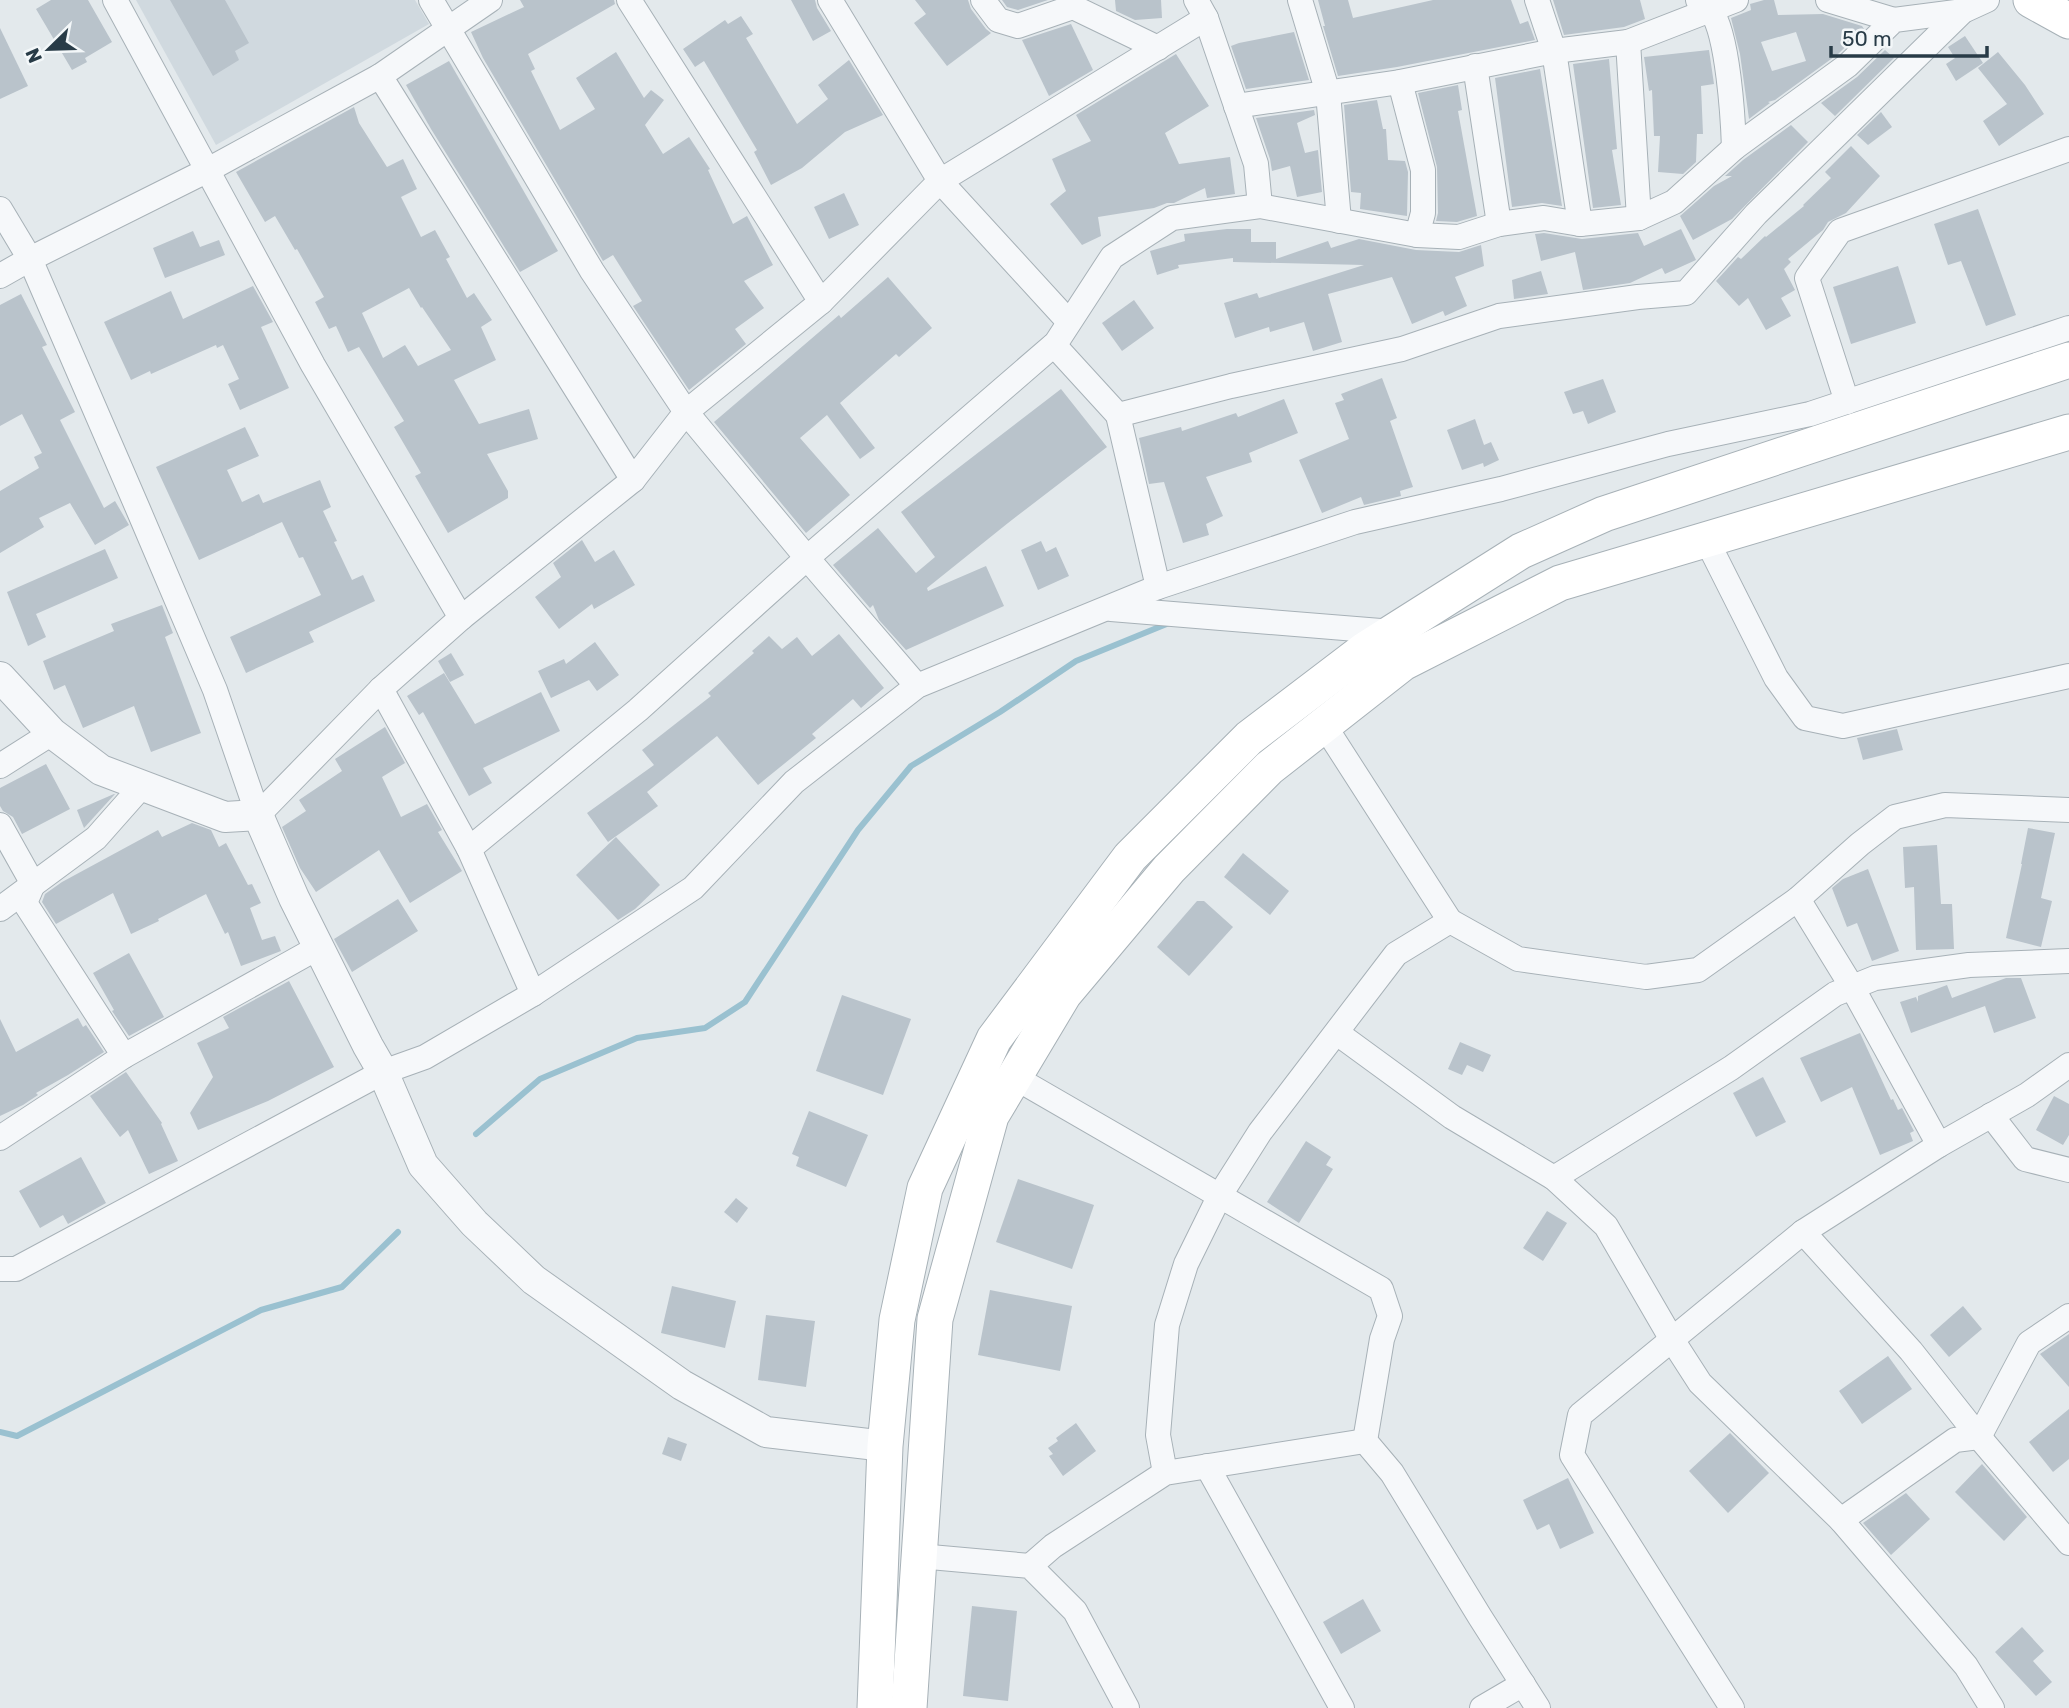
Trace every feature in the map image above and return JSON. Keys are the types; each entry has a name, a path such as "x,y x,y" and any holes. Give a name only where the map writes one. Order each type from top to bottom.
{"main road":[{"path":"2031,0 2069,21"},
{"path":"875,1708 885,1446 897,1320 925,1188 994,1039 1130,857 1249,738 1366,649 1521,551 1604,514 2069,360"},
{"path":"909,1708 935,1319 991,1116 1064,994 1169,869 1269,768 1403,663 1560,583 2069,432"}],"street":[{"path":"115,0 313,365 461,618"},
{"path":"431,0 592,271 686,412 917,686"},
{"path":"0,276 206,171 380,76 490,0"},
{"path":"629,0 821,302"},
{"path":"830,0 940,181 1069,323"},
{"path":"983,0 998,20 1018,26 1072,3 1158,48"},
{"path":"1300,0 1328,93 1339,221"},
{"path":"1537,0 1554,51 1580,224"},
{"path":"1236,106 1400,82 1554,51 1628,42 1704,5 1736,0"},
{"path":"1828,0 1894,20 1963,11 1987,0"},
{"path":"1704,5 1721,33 1733,113 1734,148"},
{"path":"0,677 52,733 101,770 225,817 258,815 381,689 461,618 633,481 686,412 821,302 940,181 1158,48 1201,9 1256,164 1260,206"},
{"path":"1118,415 1231,386 1402,349 1499,316 1686,293 1756,214 1963,11"},
{"path":"469,849 638,710 807,558 1054,345 1112,257 1172,218 1260,206 1417,235 1459,237 1499,224 1544,218 1580,224 1639,219 1674,202 1734,148 1848,65 1894,20"},
{"path":"1628,42 1639,219"},
{"path":"1475,66 1499,224"},
{"path":"380,76 633,481"},
{"path":"1400,82 1423,170 1423,213 1417,235"},
{"path":"1847,402 1807,278 1840,231 2069,149"},
{"path":"0,209 30,259 215,691 258,815 294,898 383,1072 424,1165 474,1223 534,1280 682,1385 766,1432 885,1446"},
{"path":"0,1247 8,1269 383,1072 425,1057 533,994 693,888 794,782 917,686 1158,587 1355,522 1501,489 1668,444 1810,415 2069,328"},
{"path":"1054,345 1118,415 1158,587"},
{"path":"1706,539 1776,678 1805,718 1843,726 2069,676"},
{"path":"1107,608 1393,632"},
{"path":"381,689 469,849 533,994"},
{"path":"1324,725 1450,921 1518,959 1646,977 1698,970 1798,899 1895,817 1945,805 2069,810"},
{"path":"0,766 52,733"},
{"path":"0,909 96,838 142,786"},
{"path":"0,825 33,884 26,903 124,1056"},
{"path":"1798,899 1852,987 1939,1145"},
{"path":"1165,1473 1158,1435 1167,1325 1186,1264 1220,1195 1260,1132 1396,954 1450,921"},
{"path":"0,1138 124,1056 319,947"},
{"path":"1554,1178 1731,1069 1835,994 1875,978 1969,965 2069,961"},
{"path":"1337,1033 1452,1117 1554,1178 1606,1226 1700,1383 1841,1520 1966,1666 1992,1708"},
{"path":"1732,1708 1572,1455 1580,1415 1803,1232 1939,1145 2027,1095 2069,1065"},
{"path":"1014,1077 1381,1289 1390,1316 1382,1339 1365,1441 1392,1473 1538,1708"},
{"path":"1991,1115 2025,1159 2069,1170"},
{"path":"1803,1232 1911,1351 1979,1437 2069,1543"},
{"path":"1979,1437 2029,1343 2069,1316"},
{"path":"1841,1520 1955,1440 1979,1437"},
{"path":"1030,1566 1053,1546 1165,1473 1365,1441"},
{"path":"1207,1466 1342,1708"},
{"path":"919,1556 1030,1566 1074,1611 1127,1708"},
{"path":"1482,1708 1523,1684"}],"shaded area":[{"path":"136,0 415,0 429,24 216,145"}],"building":[{"path":"51,0 88,0 112,42 85,58 87,62 72,70 36,9"},
{"path":"170,0 225,0 249,43 235,51 239,60 213,76"},
{"path":"520,0 614,0 615,4 528,54 535,69 531,71 560,130 595,109 576,78 616,52 644,98 651,90 664,100 645,125 663,154 689,137 710,169 708,170 733,224 747,216 773,265 744,281 764,308 735,329 746,344 689,390 633,306 642,301 613,255 603,261 483,58 471,32 524,7"},
{"path":"791,0 815,0 831,31 813,41"},
{"path":"915,0 968,0 971,9 991,33 947,66 914,23 926,14"},
{"path":"1002,0 1048,0 1018,10 1007,7"},
{"path":"1115,0 1161,0 1162,18 1135,20 1116,11"},
{"path":"1318,0 1348,0 1353,18 1433,0 1511,0 1520,24 1528,21 1535,40 1338,76"},
{"path":"1553,0 1640,0 1645,19 1624,27 1564,35"},
{"path":"1774,0 1778,15 1823,14 1862,26 1864,29 1838,54 1775,100 1768,102 1770,103 1749,119 1740,54 1731,18 1751,10 1750,4","holes":["1796,32 1806,61 1772,71 1761,42"]},
{"path":"741,16 753,34 746,38 797,124 828,99 818,85 849,60 883,115 845,132 802,168 771,185 754,152 757,150 704,61 695,67 683,49 725,20 728,24"},
{"path":"1071,24 1093,70 1049,96 1022,40"},
{"path":"0,28 28,86 0,99"},
{"path":"1294,32 1309,80 1246,89 1231,46"},
{"path":"1965,36 1983,63 1956,81 1946,64 1955,58 1948,47"},
{"path":"1709,50 1714,84 1701,86 1703,134 1697,134 1696,162 1683,174 1658,172 1660,136 1654,136 1652,90 1649,91 1644,57"},
{"path":"1885,50 1894,58 1835,116 1821,103 1857,77"},
{"path":"1998,52 2044,114 1999,146 1983,121 2007,104 1978,68"},
{"path":"1176,54 1209,106 1165,133 1179,164 1230,157 1235,194 1207,198 1205,188 1174,203 1098,217 1101,236 1082,245 1050,204 1066,191 1052,159 1091,141 1076,115"},
{"path":"1609,59 1617,149 1612,150 1621,205 1593,208 1573,64"},
{"path":"449,61 558,251 520,272 406,85"},
{"path":"1540,69 1562,206 1542,203 1512,207 1495,78"},
{"path":"1458,85 1462,110 1458,111 1477,216 1457,222 1436,221 1437,167 1418,93"},
{"path":"1377,100 1383,129 1386,129 1388,160 1405,161 1408,172 1407,216 1360,209 1361,193 1351,192 1344,105"},
{"path":"354,107 359,123 387,167 403,159 417,189 401,197 421,237 435,230 450,257 446,259 467,298 474,293 492,320 481,327 496,360 454,380 479,424 529,409 538,439 487,454 508,491 508,498 448,533 415,476 421,473 394,427 404,421 359,347 348,352 336,326 329,329 315,302 324,297 297,249 295,250 275,216 265,222 236,172","holes":["409,288 451,350 418,366 405,345 383,358 362,313"]},
{"path":"1314,110 1315,115 1297,123 1305,153 1318,150 1322,192 1297,197 1290,166 1272,171 1256,118"},
{"path":"1881,112 1892,127 1868,145 1857,135"},
{"path":"1791,125 1808,142 1732,219 1693,240 1680,216 1714,186 1732,176 1725,176 1743,160"},
{"path":"1851,146 1880,176 1846,213 1828,222 1823,230 1788,259 1791,262 1784,269 1795,290 1781,298 1791,316 1766,330 1748,298 1739,306 1716,281 1738,257 1741,259 1765,236 1804,206 1831,178 1825,172"},
{"path":"844,193 859,225 829,239 814,207"},
{"path":"1978,209 2016,315 1986,326 1961,261 1948,265 1934,224"},
{"path":"1251,229 1251,242 1276,242 1276,259 1328,241 1331,248 1359,239 1416,250 1459,252 1481,245 1484,266 1455,277 1467,306 1445,316 1443,311 1412,324 1392,277 1328,294 1342,342 1313,351 1304,322 1270,332 1269,327 1235,338 1224,303 1257,293 1259,298 1364,265 1233,262 1233,258 1178,265 1179,268 1157,275 1150,251 1185,241 1184,234"},
{"path":"1681,229 1696,260 1665,274 1662,268 1630,283 1583,290 1575,252 1541,261 1535,234 1582,239 1638,233 1644,246"},
{"path":"193,231 200,247 219,240 225,255 165,278 153,248"},
{"path":"1898,266 1916,323 1851,344 1833,287"},
{"path":"1541,271 1548,294 1514,299 1512,280"},
{"path":"888,277 932,328 899,357 896,354 840,403 875,448 860,459 827,415 800,438 850,495 806,533 714,422 839,315 841,318"},
{"path":"253,286 273,322 261,327 289,388 240,410 228,384 239,379 223,345 217,348 216,345 131,380 104,322 171,291 183,319"},
{"path":"21,294 47,345 42,347 75,412 60,420 104,508 115,501 129,525 95,545 70,503 39,518 44,527 0,553 0,491 39,468 34,457 42,453 22,414 0,426 0,305"},
{"path":"1134,300 1154,328 1122,351 1102,323"},
{"path":"1382,378 1397,418 1390,421 1413,487 1400,491 1401,496 1364,505 1361,497 1322,513 1299,460 1349,439 1335,403 1344,400 1341,394"},
{"path":"1603,379 1616,412 1588,424 1583,411 1573,414 1564,392"},
{"path":"1061,389 1107,447 927,588 928,591 986,566 1004,606 906,650 879,620 873,605 870,608 833,565 878,528 916,573 935,557 901,512"},
{"path":"1284,399 1298,433 1249,453 1252,462 1206,477 1223,516 1206,524 1209,535 1183,543 1164,482 1149,484 1139,438 1181,427 1182,431 1236,413 1238,417"},
{"path":"1475,419 1484,445 1491,442 1499,460 1484,467 1483,463 1462,470 1447,430"},
{"path":"245,427 259,456 227,470 242,502 259,494 263,503 320,480 331,507 323,511 337,541 334,542 352,580 363,575 375,601 309,632 314,642 246,673 230,637 321,595 282,522 199,560 156,467"},
{"path":"582,540 595,562 614,550 635,585 594,609 592,604 559,629 535,597 561,577 553,563"},
{"path":"1041,541 1046,552 1056,547 1069,576 1038,590 1021,550"},
{"path":"105,549 118,578 36,614 46,637 28,646 7,592"},
{"path":"162,605 173,633 165,637 201,733 151,752 134,706 83,728 65,685 54,690 43,661 114,631 111,624"},
{"path":"839,634 884,688 861,708 853,699 812,734 816,738 758,785 717,736 647,792 658,806 608,842 587,813 654,765 642,750 711,696 708,693 754,653 752,651 769,636 782,649 797,637 812,656"},
{"path":"595,642 619,675 597,691 589,680 551,698 538,671 564,659 566,664"},
{"path":"451,653 464,675 450,682 438,661"},
{"path":"444,673 475,724 541,692 560,731 483,768 492,783 469,796 423,712 419,715 407,696"},
{"path":"385,727 405,763 382,777 401,817 427,804 442,830 438,832 462,871 410,903 379,850 316,892 300,868 282,827 306,811 299,800 342,771 335,759"},
{"path":"1897,729 1903,750 1863,760 1857,738"},
{"path":"46,764 70,809 22,834 13,817 0,806 0,788"},
{"path":"115,794 84,828 77,810"},
{"path":"192,823 211,830 219,847 226,843 248,885 252,884 261,903 250,908 262,940 275,936 281,951 241,966 228,932 225,934 206,894 131,934 113,893 56,924 42,902 45,894 62,882 158,830 162,837"},
{"path":"2028,828 2055,833 2041,898 2052,901 2041,947 2006,938"},
{"path":"616,837 660,885 635,909 618,920 576,875"},
{"path":"1937,845 1941,904 1952,904 1954,949 1916,950 1914,887 1905,888 1903,847"},
{"path":"1243,853 1289,891 1270,915 1224,877"},
{"path":"1868,869 1899,951 1872,961 1857,923 1847,927 1832,888 1843,879"},
{"path":"398,899 418,931 352,972 334,939"},
{"path":"1197,901 1204,901 1233,927 1189,976 1157,947"},
{"path":"129,953 164,1017 129,1036 112,1011 114,1010 93,973"},
{"path":"2006,978 2021,978 2036,1018 1994,1033 1985,1006 1911,1033 1900,1002 1916,997 1918,1002 1918,996 1947,985 1952,998"},
{"path":"289,981 334,1067 268,1101 198,1130 190,1113 213,1077 197,1043 229,1028 223,1017"},
{"path":"842,995 911,1019 883,1095 816,1071"},
{"path":"78,1018 83,1027 86,1025 104,1052 36,1093 38,1095 23,1105 0,1116 0,1019 16,1052"},
{"path":"1860,1033 1891,1100 1893,1099 1898,1110 1902,1108 1914,1131 1910,1133 1913,1141 1880,1155 1852,1087 1821,1102 1800,1058"},
{"path":"1460,1042 1491,1055 1483,1072 1467,1065 1462,1075 1448,1069"},
{"path":"126,1072 162,1123 178,1161 149,1174 128,1130 120,1137 90,1096"},
{"path":"1763,1077 1786,1122 1756,1137 1733,1093"},
{"path":"2054,1096 2069,1104 2069,1135 2063,1145 2036,1130"},
{"path":"809,1111 868,1135 846,1187 796,1166 799,1157 792,1154"},
{"path":"1306,1141 1331,1157 1326,1165 1333,1169 1299,1223 1267,1202"},
{"path":"81,1157 106,1203 68,1224 63,1215 40,1228 19,1191"},
{"path":"1018,1179 1094,1205 1072,1269 996,1242"},
{"path":"736,1198 748,1208 737,1223 724,1212"},
{"path":"1547,1211 1567,1223 1543,1261 1523,1248"},
{"path":"672,1286 736,1301 725,1348 661,1333"},
{"path":"990,1290 1072,1306 1060,1371 978,1355"},
{"path":"1963,1306 1982,1329 1949,1357 1930,1335"},
{"path":"766,1315 815,1321 806,1387 758,1380"},
{"path":"2069,1334 2069,1387 2040,1354"},
{"path":"1888,1356 1912,1389 1862,1424 1839,1391"},
{"path":"2069,1409 2069,1459 2053,1472 2029,1442"},
{"path":"1076,1423 1096,1451 1063,1476 1049,1456 1053,1454 1048,1448 1058,1441 1056,1438"},
{"path":"1730,1433 1769,1473 1728,1513 1689,1471"},
{"path":"668,1437 687,1444 681,1461 662,1454"},
{"path":"1982,1464 2027,1517 2004,1541 1955,1492"},
{"path":"1568,1478 1594,1533 1560,1549 1549,1524 1537,1530 1523,1500"},
{"path":"1906,1493 1930,1519 1891,1555 1863,1523"},
{"path":"1363,1599 1381,1631 1341,1654 1323,1622"},
{"path":"972,1606 1017,1611 1008,1701 963,1696"},
{"path":"2022,1627 2044,1651 2033,1661 2052,1682 2036,1696 1995,1652"}],"waterway":[{"path":"476,1134 540,1079 637,1038 705,1028 745,1002 858,830 911,766 1000,712 1076,661 1169,623"},
{"path":"0,1432 17,1436 261,1310 342,1287 398,1232"}]}
